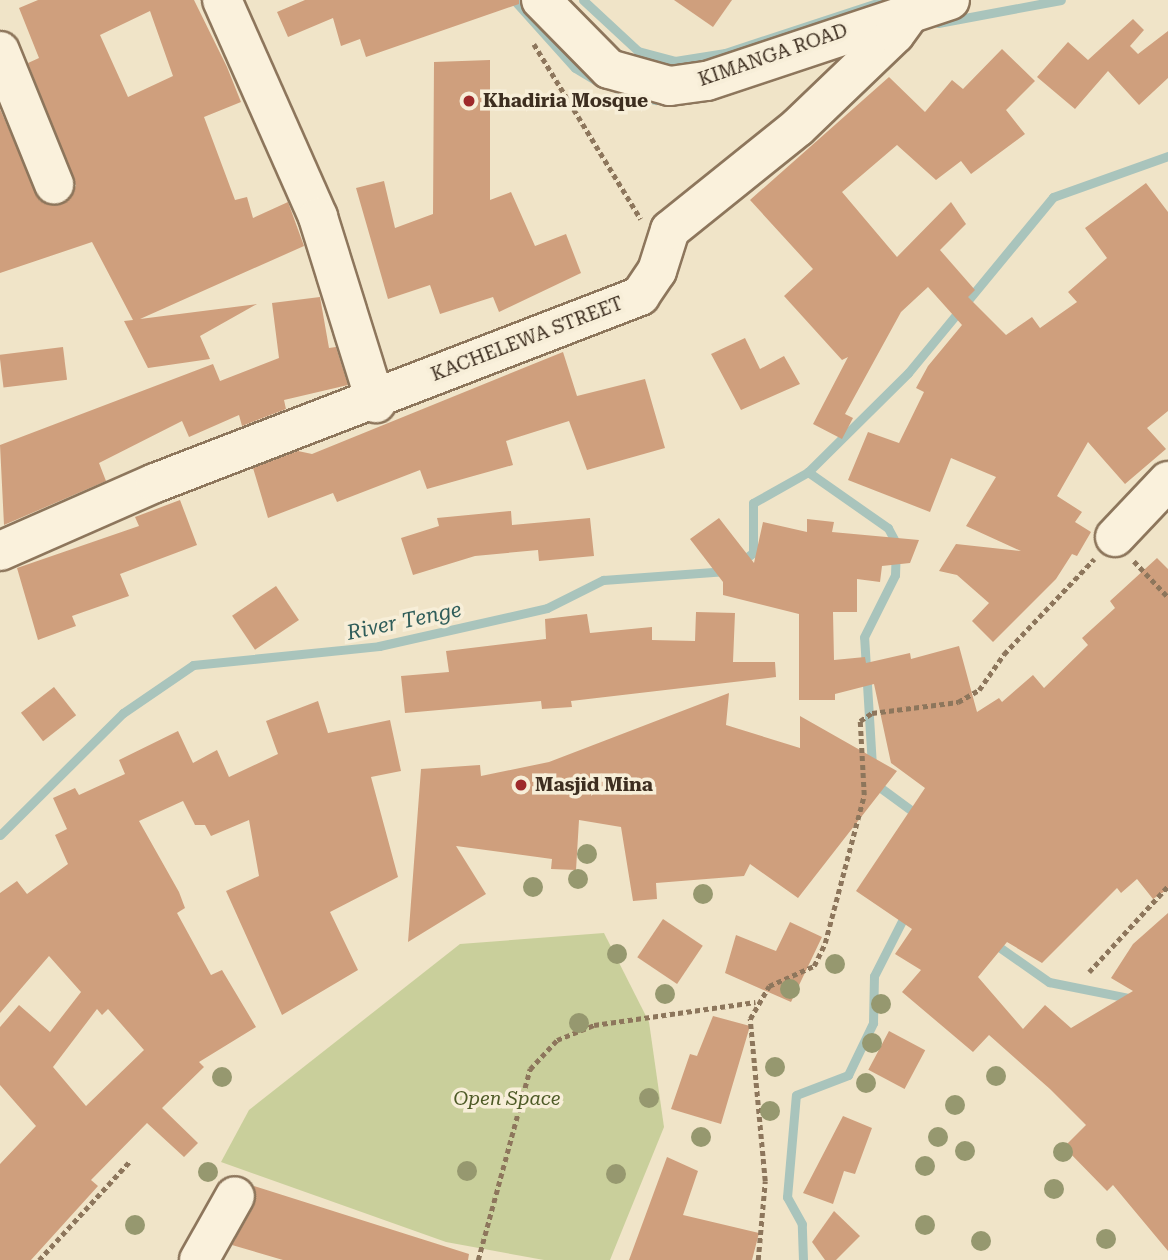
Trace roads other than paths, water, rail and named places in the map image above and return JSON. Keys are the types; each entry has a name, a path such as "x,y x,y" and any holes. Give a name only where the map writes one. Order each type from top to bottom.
{"street":[{"name":"KIMANGA ROAD","path":"533,15 609,69 670,86 707,81 914,8 950,0"},
{"path":"224,7 318,217 376,403"},
{"name":"KACHELEWA STREET","path":"0,551 155,483 376,403 449,366 640,296 670,230 797,127 895,34 914,8"},
{"path":"0,51 54,184"},
{"path":"1115,537 1168,481"},
{"path":"199,1260 235,1196"}],"waterway":[{"path":"514,0 575,68 600,83"},
{"path":"583,0 638,51 675,61 725,53 886,0"},
{"path":"938,23 1061,0"},
{"path":"619,91 656,100"},
{"path":"872,766 864,637 895,575 896,543 888,528 808,472 908,373 1053,197 1168,156"},
{"name":"River Tenge","path":"739,563 753,553 753,503 808,472"},
{"name":"River Tenge","path":"0,835 123,713 193,665 379,646 547,608 603,580 727,571"},
{"path":"874,783 919,816"},
{"path":"803,1260 802,1224 787,1197 796,1095 848,1075 873,1023 874,976 906,913"},
{"path":"992,942 1049,982 1134,999"}],"place":[{"name":"Khadiria Mosque","path":"469,101"},
{"name":"Masjid Mina","path":"521,785"}],"park label":[{"name":"Open Space","path":"507,1099"}]}
